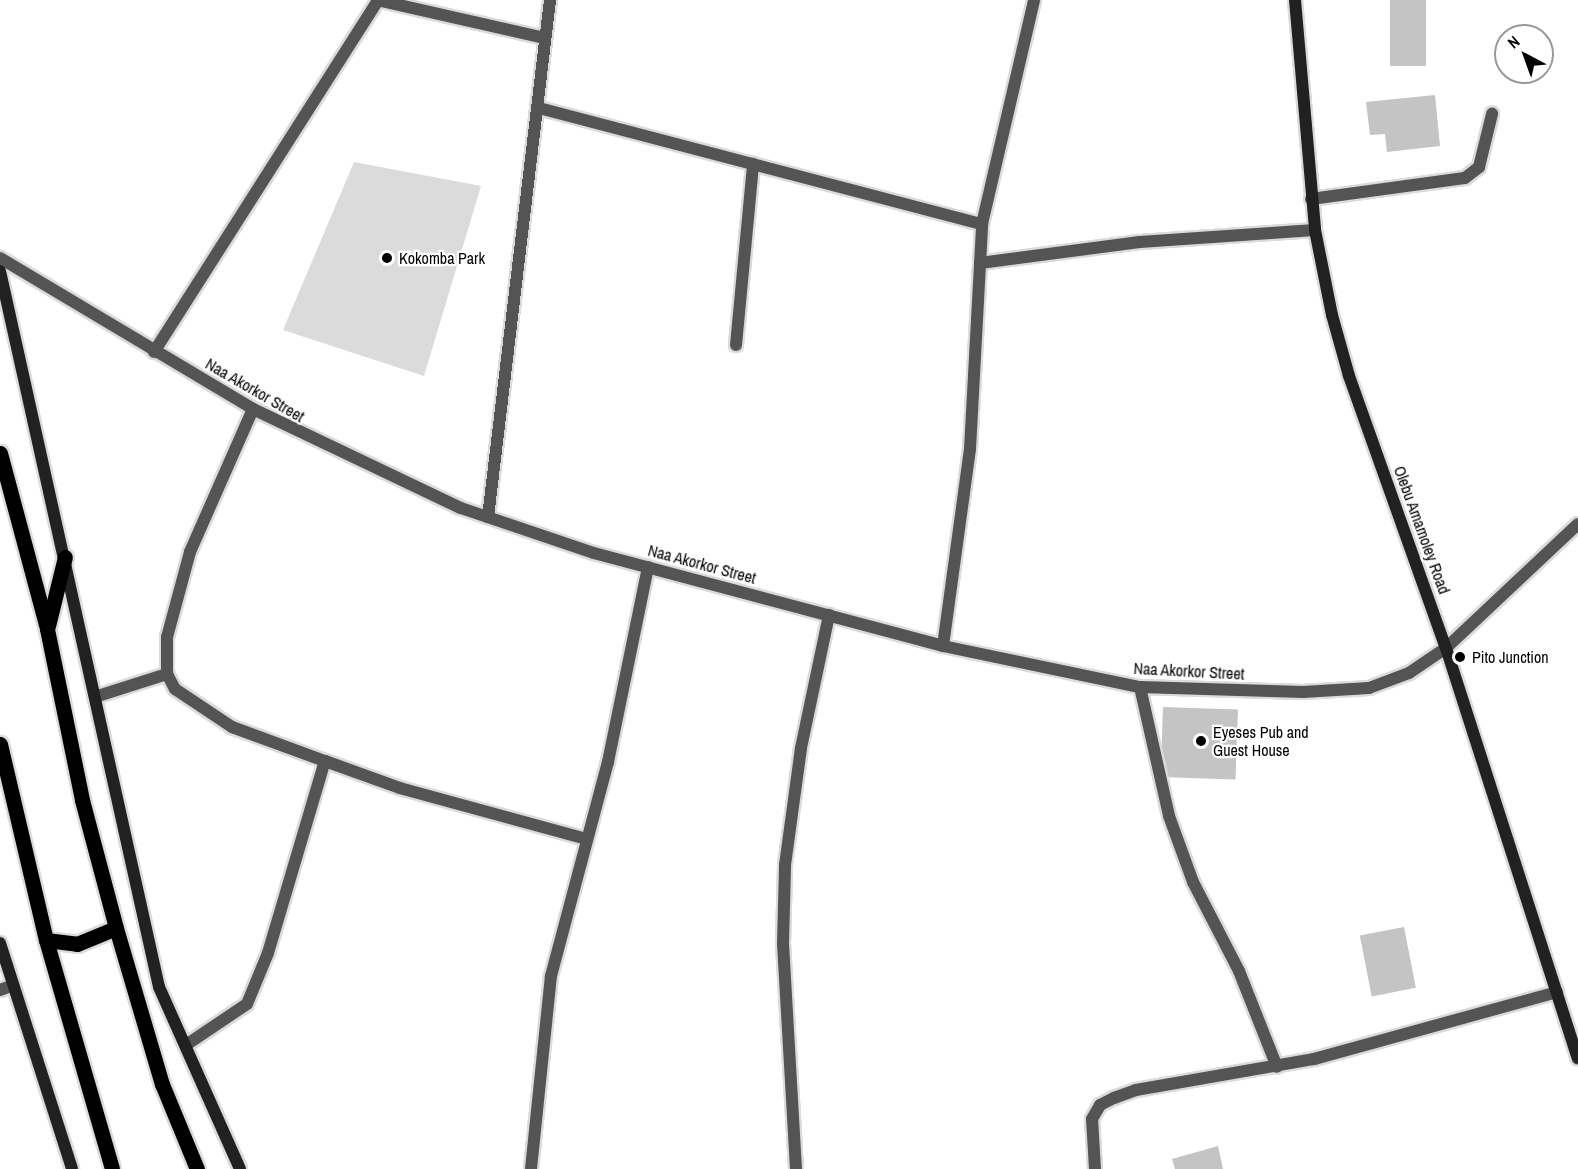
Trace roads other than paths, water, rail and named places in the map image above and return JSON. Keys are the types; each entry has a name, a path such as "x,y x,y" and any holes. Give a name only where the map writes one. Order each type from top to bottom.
{"main road":[{"path":"0,453 47,629 82,800 116,928 162,1084 197,1169"},
{"path":"47,629 66,557"},
{"path":"0,744 46,940 112,1169"},
{"path":"46,940 77,944 116,928"}],"street":[{"path":"154,352 377,0 544,38"},
{"path":"488,518 539,108 544,38 550,0"},
{"path":"943,646 970,449 982,224 1034,0"},
{"name":"Olebu Amamoley Road","path":"1295,0 1315,230 1349,376 1446,648 1578,1058"},
{"path":"539,108 982,224"},
{"path":"1311,199 1465,178 1479,167 1492,114"},
{"path":"736,345 753,164"},
{"path":"980,263 1140,242 1315,230"},
{"name":"Naa Akorkor Street","path":"0,258 253,410 314,442 488,518 648,567 943,646 1140,687 1303,692 1369,688 1408,673 1446,648 1578,524"},
{"path":"0,271 43,478 66,557 159,987 240,1169"},
{"path":"253,410 190,552 167,637 167,674 189,702 232,727 400,788 586,839"},
{"path":"531,1169 551,976 608,762 648,567"},
{"path":"796,1169 783,944 785,865 801,748 829,615"},
{"path":"95,697 167,674"},
{"path":"1140,687 1160,783 1193,882 1239,970 1277,1067"},
{"path":"186,1045 247,1004 268,953 325,761"},
{"path":"0,943 5,988 72,1169"},
{"path":"1095,1169 1092,1119 1100,1105 1136,1090 1277,1067 1557,992"}],"place":[{"name":"Kokomba Park","path":"387,258"},
{"name":"Pito Junction","path":"1460,657"},
{"name":"Eyeses Pub and Guest House","path":"1201,741"}]}
